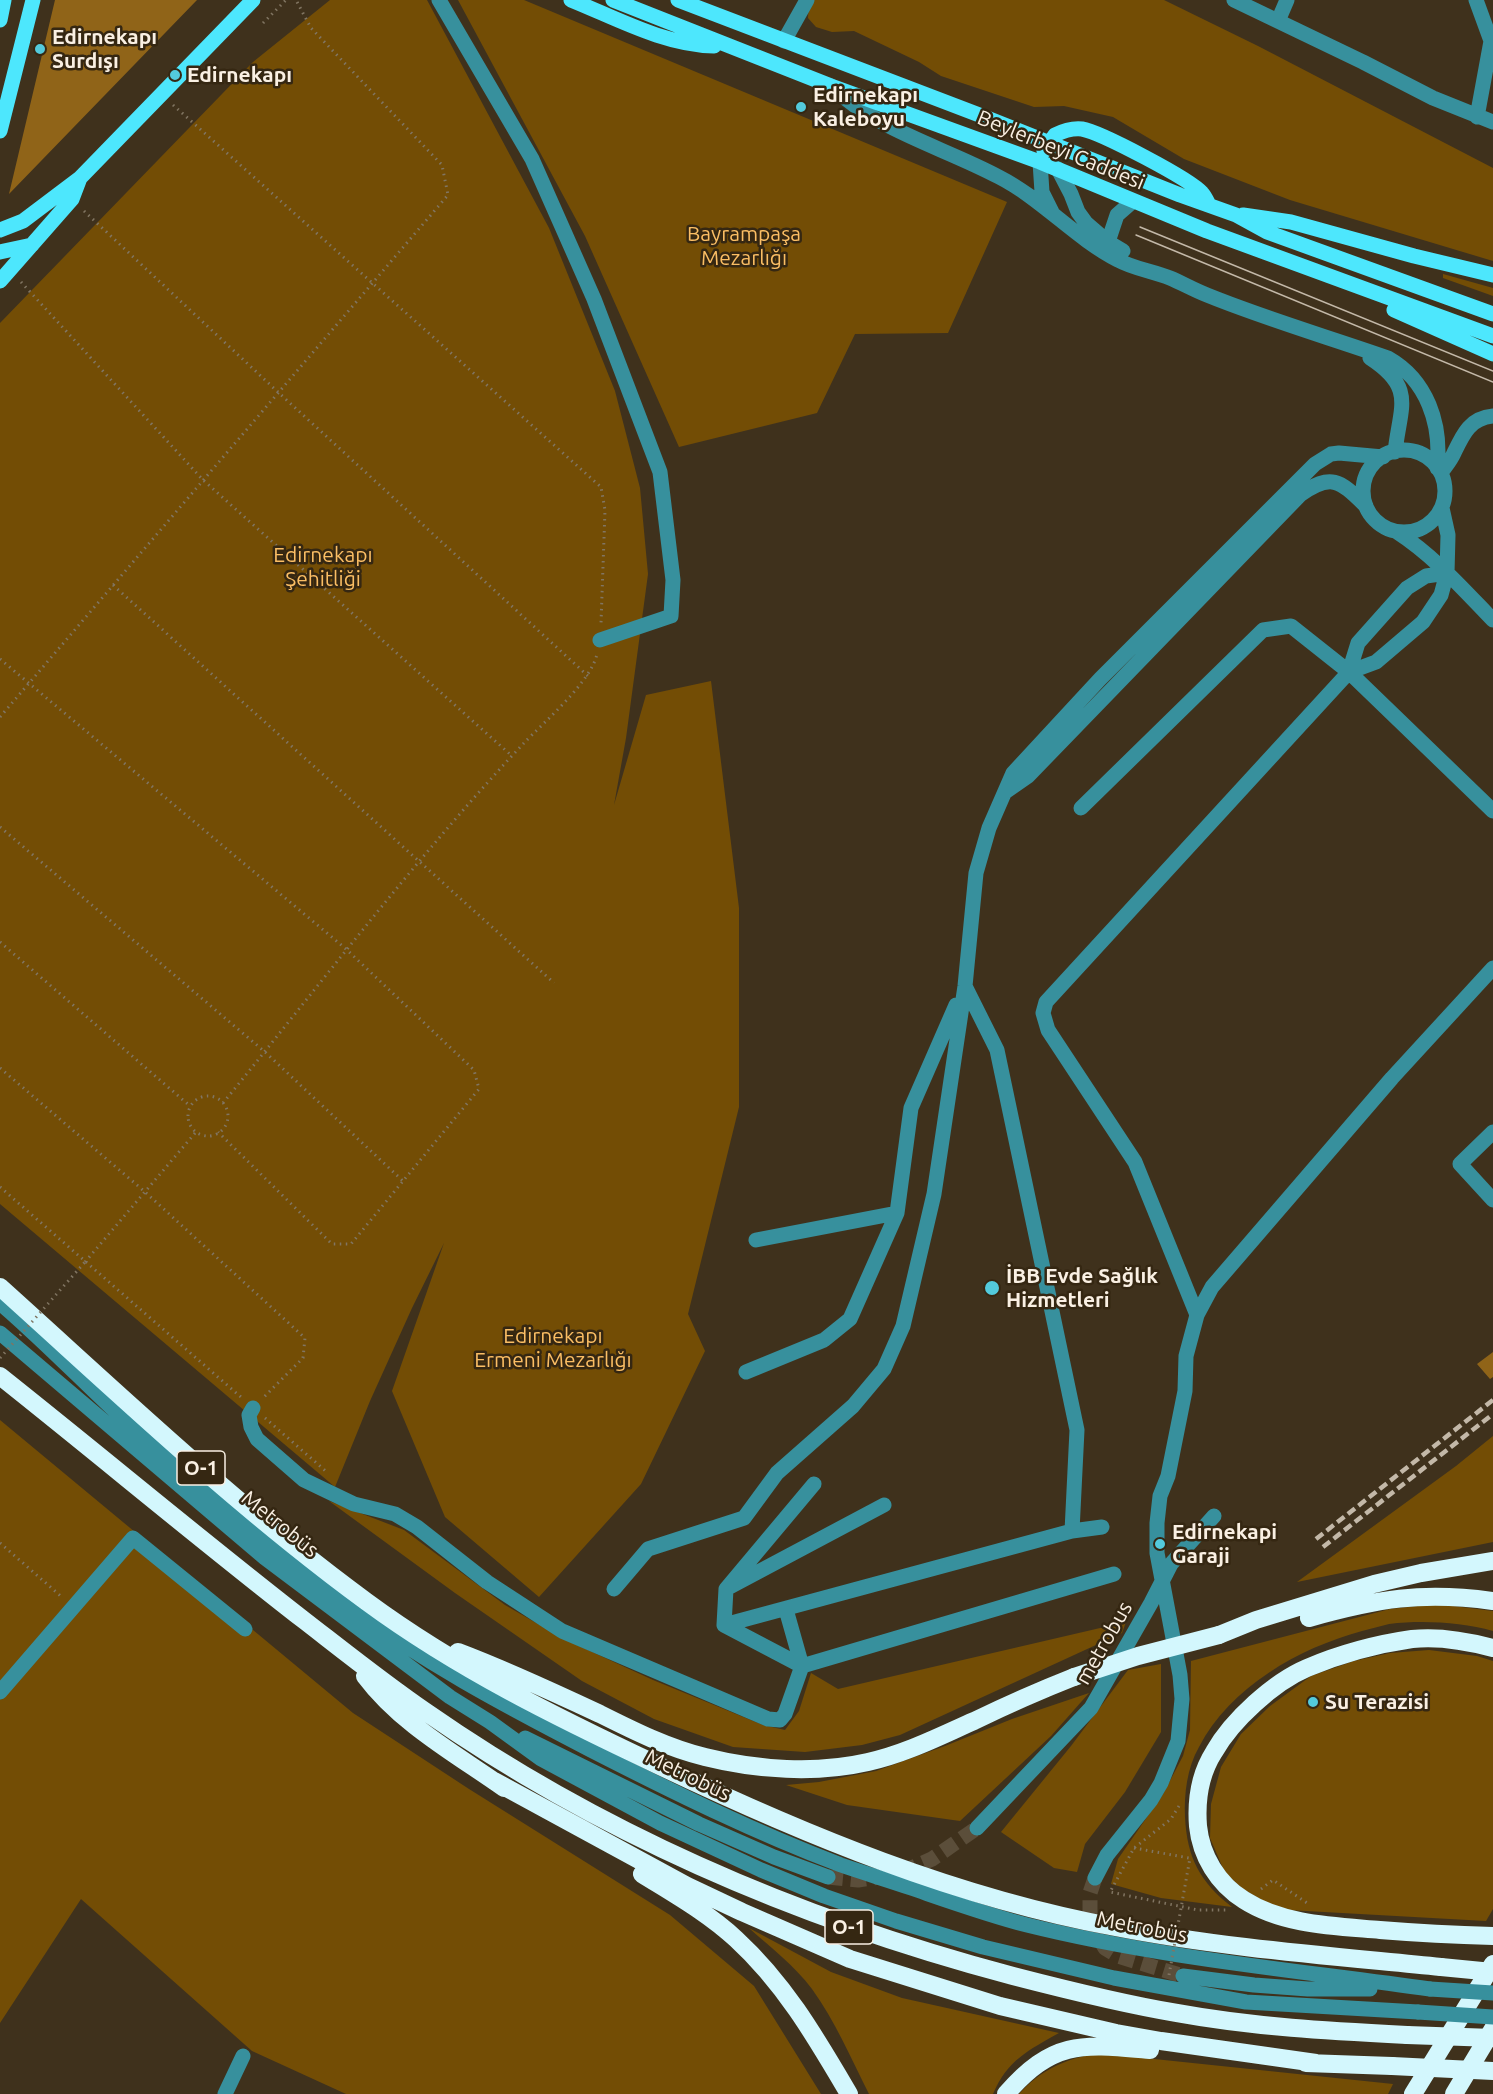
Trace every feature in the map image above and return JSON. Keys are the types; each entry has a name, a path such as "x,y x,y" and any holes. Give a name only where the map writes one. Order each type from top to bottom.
{"highway":[{"name":"O-1","path":"0,1287 250,1511 367,1602 414,1635 514,1695 566,1722 761,1813 820,1838 976,1892 1040,1911 1113,1927 1318,1955 1493,1972"},
{"name":"O-1","path":"0,1376 246,1575 425,1712 488,1754 606,1821 737,1883 845,1926 895,1943 1056,1987 1175,2013 1275,2027 1493,2038"},
{"path":"1219,1635 1256,1620 1374,1584 1421,1573 1493,1561"},
{"path":"414,1635 487,1663 639,1733 705,1757 781,1768 826,1767 878,1759 927,1742 1074,1677 1138,1656 1219,1635 1254,1630 1391,1598 1447,1596 1493,1601"},
{"path":"1493,1648 1457,1640 1414,1639 1333,1658 1306,1669 1283,1682 1257,1703 1231,1729 1213,1752 1209,1761 1201,1780 1196,1809 1199,1835 1212,1868 1224,1886 1245,1901 1275,1914 1304,1922 1337,1927 1493,1936"},
{"path":"350,1656 374,1688 402,1715 438,1743 561,1827 691,1904 737,1939 797,2007 822,2046 845,2089"},
{"path":"494,1781 696,1890 850,1959 1000,2006 1105,2031 1161,2042 1316,2062"},
{"path":"1413,2094 1493,1964"},
{"path":"1454,2094 1493,2029"},
{"path":"1006,2094 1037,2064 1071,2047 1111,2046 1244,2061 1316,2062 1493,2071"}],"main road":[{"path":"0,20 4,0"},
{"path":"0,132 33,0"},
{"path":"0,230 23,221 80,178 253,0"},
{"path":"571,0 634,26 686,43 726,46"},
{"name":"Beylerbeyi Caddesi","path":"614,0 726,46 1040,162 1132,201 1493,336"},
{"name":"Beylerbeyi Caddesi","path":"678,0 1236,215 1267,232 1493,314"},
{"path":"1040,162 1055,135 1076,129 1088,131 1140,154 1184,179 1202,192 1209,205"},
{"path":"1049,143 1058,169"},
{"path":"4,276 72,199 80,178"},
{"path":"1236,215 1291,222 1493,275"},
{"path":"0,252 32,245"},
{"path":"1350,283 1386,307 1493,354"}],"street":[{"path":"439,0 532,159 594,299 660,472 673,580 671,616 600,640"},
{"path":"784,41 807,0"},
{"path":"1235,0 1433,98 1493,123"},
{"path":"1278,21 1287,0"},
{"path":"1476,0 1492,41 1477,117"},
{"path":"831,86 844,99 868,116 999,176 1090,243 1133,267 1150,270"},
{"path":"1040,162 1042,192 1053,215"},
{"path":"1058,169 1078,212 1086,223 1108,242 1150,270 1206,295 1355,349 1388,358 1402,367 1425,394 1433,412 1437,430 1439,470"},
{"path":"1108,242 1117,215 1132,201"},
{"path":"1355,349 1390,373 1400,386 1403,402 1389,454 1372,466 1365,478 1366,506"},
{"path":"1439,470 1453,456 1467,428 1475,422 1493,416"},
{"path":"614,1589 648,1549 744,1518 777,1473 853,1406 884,1369 903,1326 934,1194 965,986 976,873 989,828 1013,774 1100,680 1315,464 1331,454 1389,454 1408,450 1420,453 1431,460 1439,470 1444,483 1445,495 1442,508 1435,519 1425,527 1412,532 1397,532"},
{"path":"1005,792 1028,776 1299,495 1324,481 1334,482 1348,488 1366,506 1373,518 1384,527 1412,542 1447,573 1493,620"},
{"path":"1349,672 1376,662 1423,622 1441,595 1447,573 1448,535 1442,508"},
{"path":"1197,1315 1135,1161 1048,1030 1043,1014 1046,1002 1349,672 1358,643 1407,588 1426,576 1447,573"},
{"path":"1081,808 1263,630 1291,626 1349,672 1493,811"},
{"path":"1095,1878 1107,1856 1151,1800 1161,1783 1178,1741 1182,1699 1180,1675 1157,1553 1157,1523 1160,1496 1168,1476 1185,1391 1186,1356 1197,1315 1212,1287 1392,1078 1493,968"},
{"path":"746,1372 824,1340 850,1319 897,1214 911,1108 965,986"},
{"path":"965,986 997,1050 1077,1430 1072,1531"},
{"path":"1493,1132 1460,1164 1493,1200"},
{"path":"756,1240 897,1214"},
{"name":"Metrobüs","path":"0,1303 143,1436 247,1526 344,1603 429,1663 494,1700 639,1775 740,1823 841,1865 962,1906 1093,1940 1211,1961 1430,1989 1493,1993"},
{"name":"Metrobüs","path":"0,1334 265,1558 450,1697 490,1722 541,1759 660,1823 761,1870 832,1899 983,1947 1174,1990 1246,2002 1493,2017"},
{"path":"253,1408 249,1414 250,1426 257,1439 304,1480 354,1504 395,1514 410,1522 487,1582 562,1631 768,1719 780,1720 785,1714 802,1666 787,1612 788,1608"},
{"path":"724,1625 726,1589 814,1484"},
{"path":"726,1589 884,1505"},
{"name":"metrobus","path":"977,1828 1091,1708 1171,1564 1214,1516"},
{"path":"724,1625 1072,1531 1102,1527"},
{"path":"0,1692 134,1538 245,1629"},
{"path":"724,1625 802,1666 1114,1574"},
{"path":"494,1700 531,1727 567,1759"},
{"path":"490,1722 699,1824 774,1857 828,1877"},
{"path":"1176,1975 1308,1989 1430,1989"},
{"path":"1308,1989 1419,2012"},
{"path":"225,2094 243,2056"}],"path":[{"path":"263,23 286,0"},
{"path":"0,717 448,195 442,165 311,28 296,0"},
{"path":"162,96 601,487 605,510 600,640 596,661 588,676 512,756 418,862 223,1103"},
{"path":"72,199 279,393 588,676"},
{"path":"4,276 23,283 203,480 512,756"},
{"path":"113,585 554,983"},
{"path":"0,658 346,949 474,1070 479,1089 351,1244 332,1244 218,1132"},
{"path":"0,827 265,1052 403,1181"},
{"path":"0,942 190,1106"},
{"path":"0,1068 144,1191 305,1338 303,1358 253,1408"},
{"path":"203,1096 211,1096 223,1103 226,1108 226,1122 218,1132 209,1135 196,1132 188,1120 190,1106 203,1096"},
{"path":"0,1358 196,1132"},
{"path":"0,1187 332,1476"},
{"path":"0,1543 73,1607"},
{"path":"1181,1803 1171,1819 1134,1848 1110,1892 1198,1910 1233,1911 1273,1880"},
{"path":"1134,1848 1190,1858 1176,1975"}],"green space":[{"name":"Edirnekapı Şehitliği","path":"330,0 427,0 549,228 615,391 640,488 648,574 626,738 614,805 646,695 711,681 739,908 739,1107 688,1314 705,1351 641,1484 539,1597 445,1517 392,1391 444,1243 370,1401 335,1487 0,1204 0,323 253,62"},
{"name":"Bayrampaşa Mezarlığı","path":"458,0 524,0 1007,202 948,333 855,334 817,413 679,447 585,236"},
{"path":"812,0 1164,0 1493,168 1493,261 1290,200 1184,159 1113,117 1064,106 1034,107 941,76 919,62 854,31 832,32 816,27 808,18 809,3"},
{"path":"1443,274 1493,288 1493,296 1443,278"},
{"path":"0,1420 353,1713 670,1915 754,1986 821,2094 346,2094 252,2051 81,1899 0,2023"},
{"path":"1493,1436 1493,1542 1297,1582 1456,1466"},
{"path":"329,1501 404,1530 505,1605 564,1639 653,1680 763,1725 785,1730 799,1711 811,1673 838,1689 1126,1622 1122,1633 900,1735 862,1745 805,1752 733,1747 654,1719 582,1681 455,1593"},
{"path":"1437,1604 1493,1611 1493,1631 1455,1624 1415,1622 1389,1624 1338,1638 1291,1659 1268,1673 1248,1688 1212,1725 1195,1755 1189,1772 1185,1799 1186,1832 1197,1868 1211,1888 1232,1907 1161,1898 1111,1884 1118,1859 1163,1794 1183,1756 1190,1730 1191,1661 1390,1609"},
{"path":"1429,1650 1477,1656 1493,1661 1493,1909 1486,1921 1288,1910 1265,1902 1243,1889 1225,1873 1210,1838 1211,1804 1221,1767 1241,1734 1270,1706 1311,1676 1354,1661 1390,1653"},
{"path":"1161,1664 1161,1732 1125,1792 1085,1844 1077,1872 1054,1868 1001,1832 1071,1746 1128,1670"},
{"path":"1089,1693 1051,1736 960,1821 847,1805 786,1785 819,1782 876,1771 1012,1719"},
{"path":"749,1928 831,1972 902,1998 1059,2033 1012,2064 993,2094 869,2094 835,2027 812,1989 790,1965"},
{"path":"1097,2053 1393,2084 1388,2094 1019,2094 1036,2078 1054,2067"}],"shaded area":[{"path":"55,0 197,0 9,194"},
{"path":"1493,1352 1493,1377 1490,1379 1477,1364"}],"tunnel":[{"path":"902,1872 932,1859 977,1828"},
{"path":"828,1877 858,1880 879,1877"},
{"path":"1095,1878 1090,1893 1090,1922 1105,1948 1118,1956 1183,1976"}],"tram line":[{"path":"1140,227 1493,371"},
{"path":"1136,235 1493,382"}],"railway":[{"path":"1316,1539 1493,1400"},
{"path":"1323,1547 1493,1414"}],"place":[{"name":"Edirnekapı Surdışı","path":"40,49"},
{"name":"Edirnekapı","path":"175,75"},
{"name":"Edirnekapı Kaleboyu","path":"801,107"},
{"name":"İBB Evde Sağlık Hizmetleri","path":"992,1288"},
{"name":"Edirnekapi Garaji","path":"1160,1544"},
{"name":"Su Terazisi","path":"1313,1702"}],"park label":[{"name":"Edirnekapı Ermeni Mezarlığı","path":"553,1348"}]}
